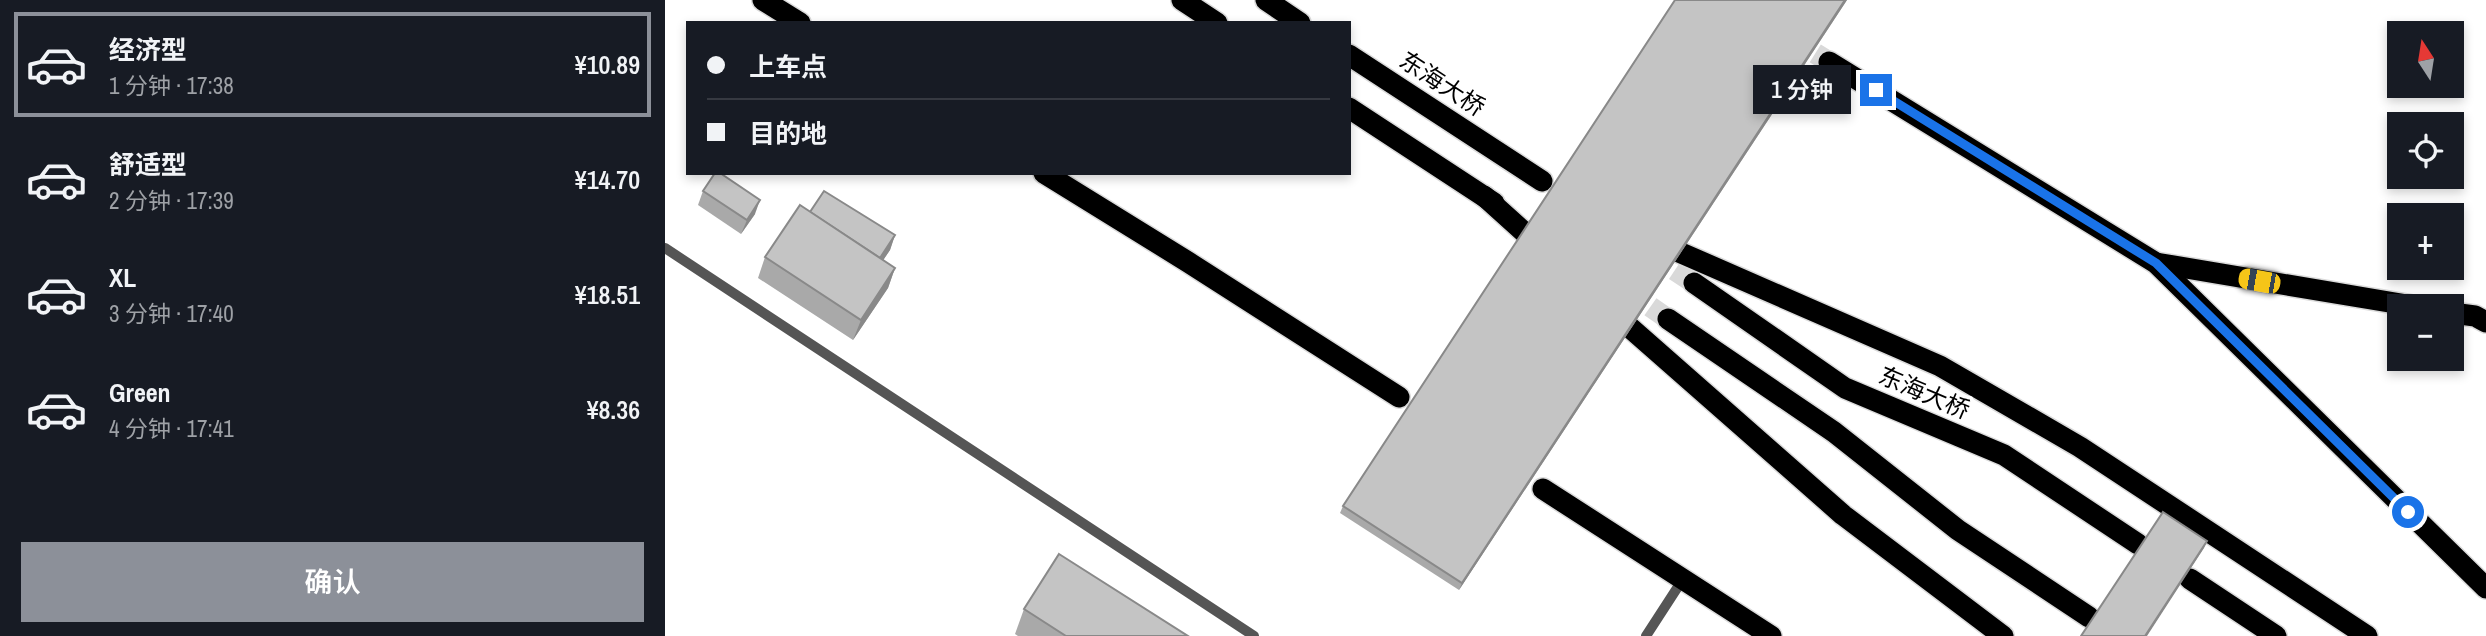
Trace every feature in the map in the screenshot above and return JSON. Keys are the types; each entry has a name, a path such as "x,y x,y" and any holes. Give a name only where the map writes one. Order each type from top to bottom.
{"highway":[{"path":"763,0 797,21"},
{"path":"1182,0 1214,21"},
{"path":"1266,0 1297,21"},
{"name":"东海大桥","path":"1351,56 1542,181"},
{"path":"1829,62 2156,263 2486,589"},
{"path":"1351,109 1516,216"},
{"path":"1047,175 1399,397"},
{"path":"1484,196 1557,261"},
{"path":"1633,232 1940,366 2080,447 2367,636"},
{"path":"2156,263 2387,302"},
{"name":"东海大桥","path":"1694,284 1845,388 2004,455 2138,544"},
{"path":"1598,299 1843,515 2003,636"},
{"path":"2464,315 2486,321"},
{"path":"1668,319 1834,432 1958,530 2089,617"},
{"path":"1543,489 1772,636"},
{"path":"2190,579 2276,636"}],"lane":[{"path":"665,248 1254,636"},
{"path":"1646,636 1682,579"}],"building":[{"path":"1675,0 1845,0 1462,583 1343,506"},
{"path":"714,175 723,175 760,200 747,220 703,191"},
{"path":"824,191 895,235 880,258 810,212"},
{"path":"800,205 895,268 861,320 765,257"},
{"path":"2163,512 2207,541 2145,636 2081,636"},
{"path":"1059,554 1188,636 1066,636 1024,609"}],"tunnel":[{"path":"1789,37 1829,62"},
{"path":"1649,253 1694,283"},
{"path":"1625,289 1668,319"}],"route":[{"path":"1876,90 2156,263 2408,512"}]}
